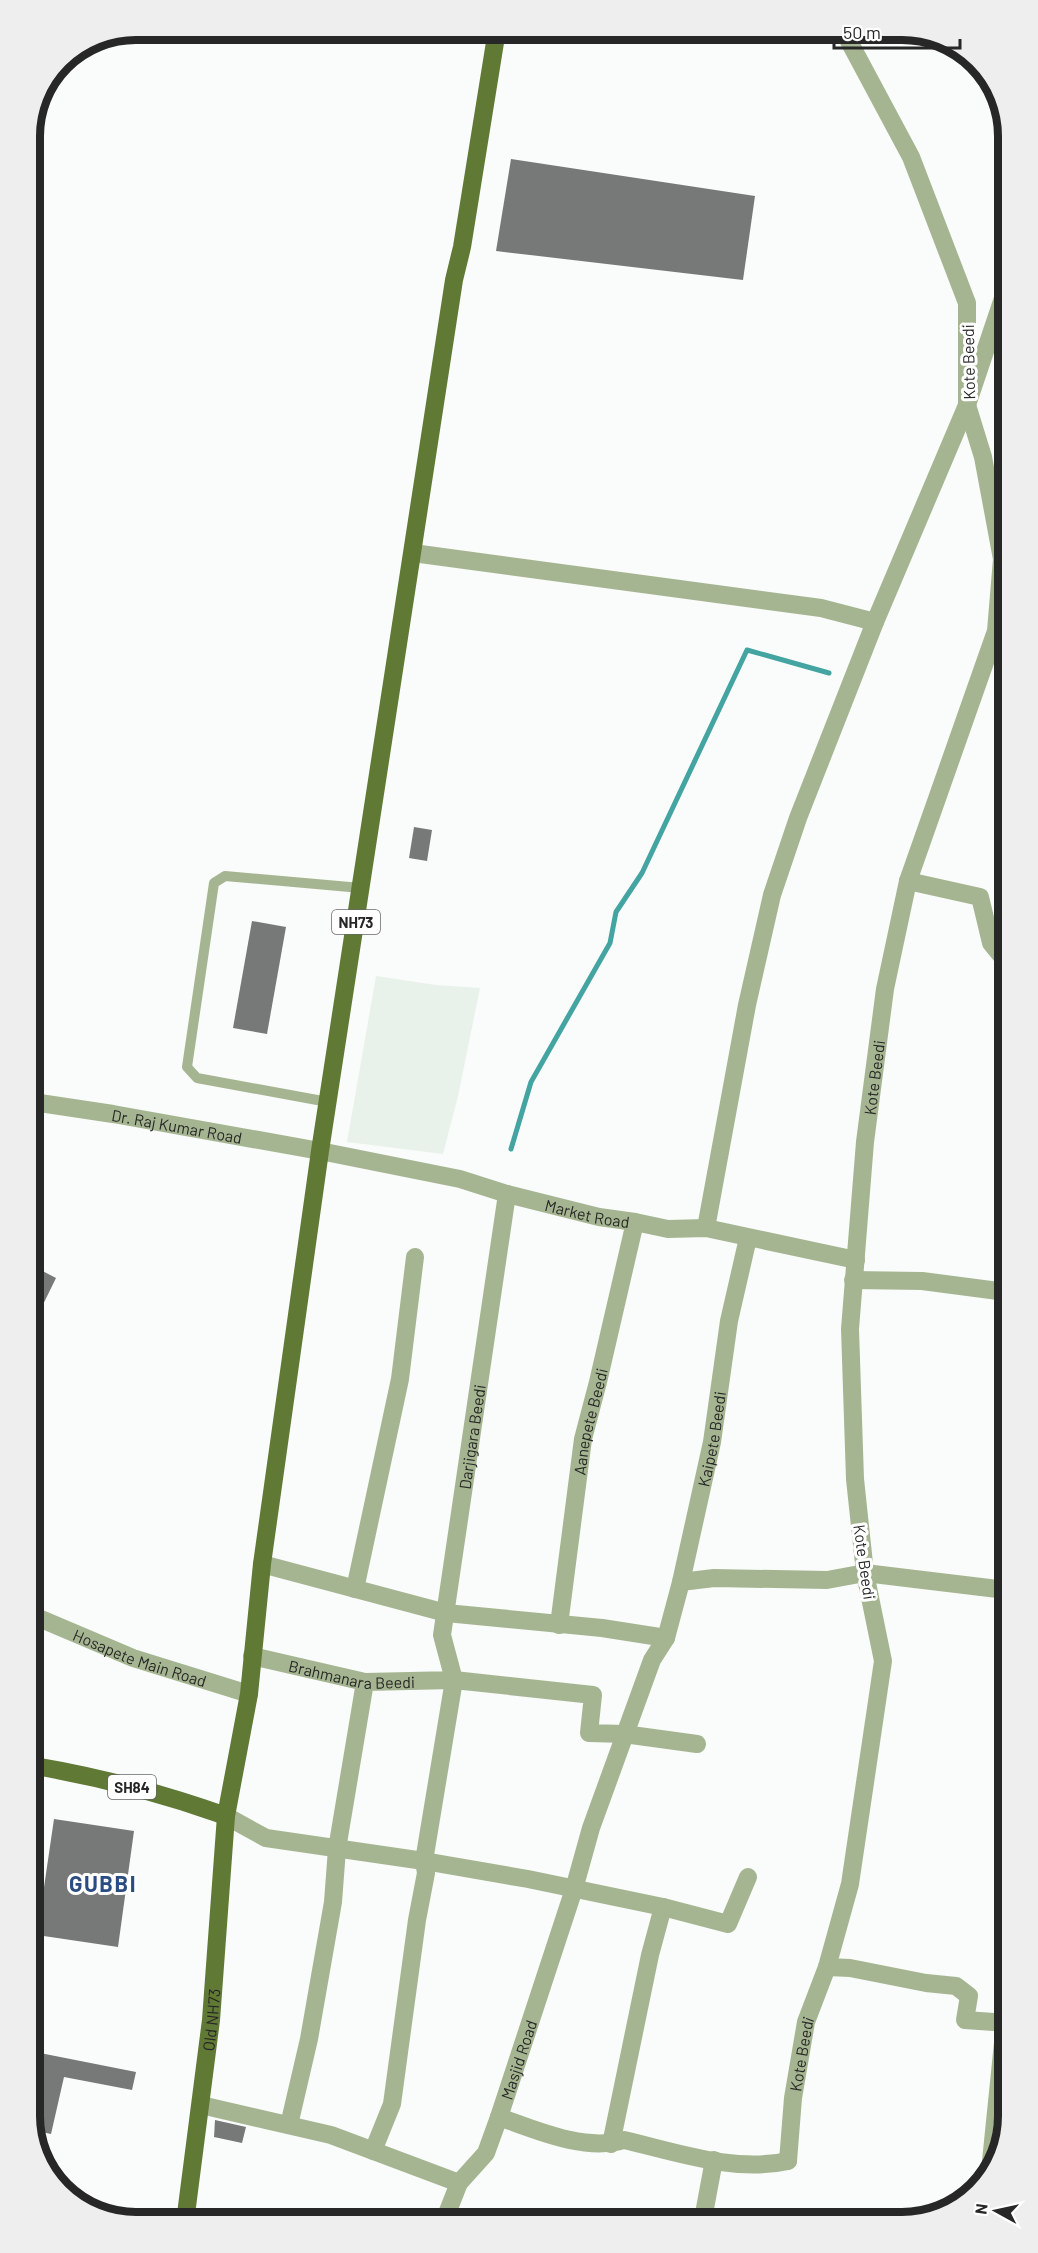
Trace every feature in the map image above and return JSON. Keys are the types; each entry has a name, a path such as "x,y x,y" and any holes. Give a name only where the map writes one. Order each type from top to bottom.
{"main road":[{"name":"NH73","path":"226,1816 249,1694 262,1564 328,1102 454,280 464,235 494,41"},
{"name":"SH84","path":"40,1767 86,1775 153,1792 226,1816"},
{"name":"Old NH73","path":"186,2212 211,2019 226,1816"}],"street":[{"name":"Kote Beedi","path":"849,41 911,157 967,303 967,405 983,457 998,538"},
{"path":"706,1228 747,1005 772,895 798,818 875,622 967,405 998,313"},
{"path":"413,553 822,608 875,622"},
{"name":"Kote Beedi","path":"714,2160 767,2166 788,2161 793,2098 806,2022 827,1967 850,1884 883,1661 865,1573 855,1479 850,1329 865,1142 884,1001 908,881 996,631 998,607"},
{"path":"908,881 980,897 991,943 998,952"},
{"name":"Dr. Raj Kumar Road","path":"41,1103 321,1151"},
{"name":"Market Road","path":"321,1151 460,1179 599,1218 668,1229 706,1228 856,1260"},
{"name":"Darjigara Beedi","path":"454,1680 442,1635 459,1497 507,1194"},
{"name":"Aanepete Beedi","path":"559,1625 583,1439 635,1222"},
{"name":"Kaipete Beedi","path":"624,1734 652,1660 666,1638 681,1582 712,1443 729,1321 748,1238"},
{"path":"355,1589 400,1379 415,1257"},
{"path":"853,1280 922,1281 998,1291"},
{"path":"262,1564 446,1613 602,1628 666,1638"},
{"path":"681,1582 714,1578 827,1580 865,1573 998,1589"},
{"name":"Hosapete Main Road","path":"40,1619 133,1658 249,1694"},
{"name":"Brahmanara Beedi","path":"252,1656 365,1682 454,1680 593,1695 589,1733 624,1734"},
{"path":"373,2151 392,2104 417,1920 426,1873 424,1861 454,1680"},
{"path":"289,2125 309,2039 333,1902 337,1849 365,1682"},
{"path":"624,1734 697,1744"},
{"name":"Masjid Road","path":"448,2212 459,2183 486,2153 500,2117 574,1889 591,1828 624,1734"},
{"path":"226,1816 266,1838 424,1861 663,1907 728,1924 748,1877"},
{"path":"611,2144 650,1955 663,1907"},
{"path":"827,1967 850,1968 926,1983 956,1986 969,1996 965,2020 998,2022"},
{"path":"993,2145 998,2096"},
{"path":"201,2105 332,2135 459,2183"},
{"path":"500,2117 564,2139 611,2144 624,2140 714,2160 704,2212"}],"lane":[{"path":"328,1102 197,1078 187,1067 214,883 225,876 361,888"}],"shaded area":[{"path":"376,976 436,985 480,988 458,1096 443,1154 347,1142"}],"building":[{"path":"511,159 755,196 743,280 496,251"},
{"path":"414,827 432,830 427,861 409,858"},
{"path":"252,921 286,927 267,1034 233,1028"},
{"path":"40,1270 56,1278 40,1310"},
{"path":"54,1819 134,1831 118,1947 40,1935 40,1914"},
{"path":"40,2053 136,2072 132,2090 64,2077 51,2134 42,2132"},
{"path":"215,2120 246,2127 242,2143 214,2137"}],"waterway":[{"path":"511,1149 531,1082 610,943 616,912 642,873 747,650 829,673"}],"district":[{"name":"GUBBI","path":"103,1883"}]}
